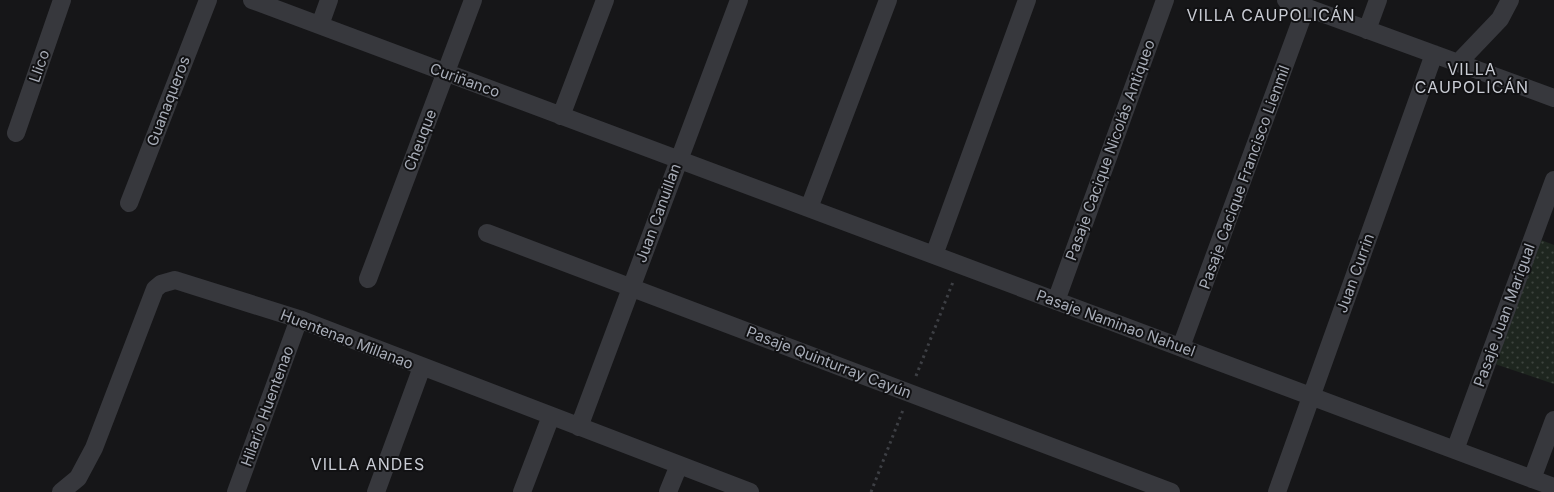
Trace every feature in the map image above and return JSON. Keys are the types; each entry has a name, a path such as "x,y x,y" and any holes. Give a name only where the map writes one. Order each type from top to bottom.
{"street":[{"name":"Llico","path":"16,133 62,0"},
{"name":"Guanaqueros","path":"129,203 208,0"},
{"name":"Curiñanco","path":"252,0 678,160"},
{"path":"320,25 329,0"},
{"name":"Cheuque","path":"368,279 473,0"},
{"path":"561,116 605,0"},
{"name":"Juan Canuillan","path":"579,427 739,0"},
{"path":"809,208 888,0"},
{"path":"934,255 1027,0"},
{"name":"Pasaje Cacique Nicolás Antiqueo","path":"1056,301 1165,0"},
{"path":"1286,0 1554,98"},
{"path":"1367,30 1378,0"},
{"path":"1458,63 1500,19 1510,0"},
{"name":"Pasaje Cacique Francisco Lienmil","path":"1181,347 1306,7"},
{"name":"Juan Currin","path":"1277,492 1434,54"},
{"name":"Pasaje Naminao Nahuel","path":"678,160 1554,487"},
{"name":"Pasaje Juan Marigual","path":"1455,450 1554,180"},
{"name":"Pasaje Quinturray Cayún","path":"487,233 1171,492"},
{"name":"Huentenao Millanao","path":"61,492 78,478 94,448 155,289 168,281 181,281 299,319 750,492"},
{"name":"Hilario Huentenao","path":"236,492 299,319"},
{"path":"376,492 422,367"},
{"path":"522,492 551,416"},
{"path":"1532,479 1554,420"},
{"path":"668,492 679,465"}],"shaded area":[{"path":"1541,240 1554,245 1554,384 1495,364"}],"district":[{"name":"VILLA CAUPOLICÁN","path":"1271,15"},
{"name":"VILLA CAUPOLICÁN","path":"1472,78"},
{"name":"VILLA ANDES","path":"368,464"}]}
